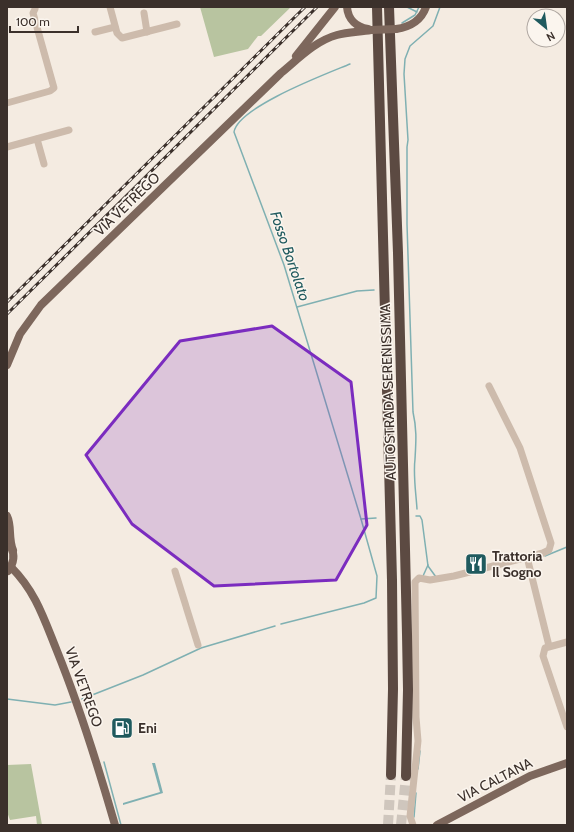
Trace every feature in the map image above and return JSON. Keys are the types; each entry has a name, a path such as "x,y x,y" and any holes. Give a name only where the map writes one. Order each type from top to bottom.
{"highway":[{"name":"AUTOSTRADA SERENISSIMA","path":"377,7 392,588 393,689 391,775"},
{"name":"AUTOSTRADA SERENISSIMA","path":"389,7 398,253 406,579 408,690 406,776"}],"main road":[{"name":"VIA VETREGO","path":"281,73 335,7"},
{"path":"347,7 349,16 355,24 371,30"},
{"name":"VIA VETREGO","path":"7,365 20,334 41,305 281,73 311,48 326,39 345,33 405,28 414,23 424,13 426,7"},
{"name":"VIA VETREGO","path":"7,516 9,540 13,550 13,562 9,569 30,588 45,620 80,709 115,825"},
{"path":"7,542 13,550"},
{"name":"VIA CALTANA","path":"436,825 530,776 567,763"}],"street":[{"path":"110,7 118,35 122,38 177,24"},
{"path":"7,103 50,91 54,88 33,13 34,9"},
{"path":"144,13 148,32"},
{"path":"95,32 115,27"},
{"path":"7,147 69,130"},
{"path":"37,139 44,164"},
{"path":"413,825 410,816 418,740 416,718 414,585 417,579 454,576 527,560 547,551 551,547 551,539 520,448 489,386"},
{"path":"527,560 549,646"},
{"path":"175,571 198,646"},
{"path":"567,642 545,648 543,656 567,727"}],"highlighted area":[{"path":"272,326 351,382 367,525 336,580 214,586 132,524 86,455 180,341"}],"green space":[{"path":"200,7 291,7 261,36 258,36 248,49 214,57"},
{"path":"31,764 42,825 37,825 36,816 10,820 7,812 7,765"}],"water":[{"path":"152,763 155,763 163,793 123,805 123,803 160,792"}],"waterway":[{"path":"407,7 417,12"},
{"path":"402,23 415,15 419,7"},
{"name":"Fosso Bortolato","path":"417,509 414,471 416,436 413,412 407,224 408,140 404,74 405,59 410,46 433,26 440,7"},
{"name":"Fosso Bortolato","path":"350,64 284,92 266,102 250,112 239,122 234,132 284,265 361,519"},
{"path":"297,307 357,291 374,290"},
{"path":"416,516 420,516 422,520 428,566 436,577"},
{"path":"281,624 364,603 376,598 377,576 361,519 376,518"},
{"path":"545,556 567,547"},
{"path":"423,576 428,565"},
{"path":"82,699 143,675 201,648 275,626"},
{"path":"7,699 55,705 71,702"},
{"path":"418,769 420,751"},
{"path":"104,762 121,825"},
{"path":"414,817 416,793"}],"tunnel":[{"path":"388,825 391,775"},
{"path":"401,825 406,776"}],"railway":[{"path":"7,302 305,7"},
{"path":"7,314 317,7"}],"place":[{"name":"Trattoria Il Sogno","path":"476,564"},
{"name":"Eni","path":"122,728"}]}
